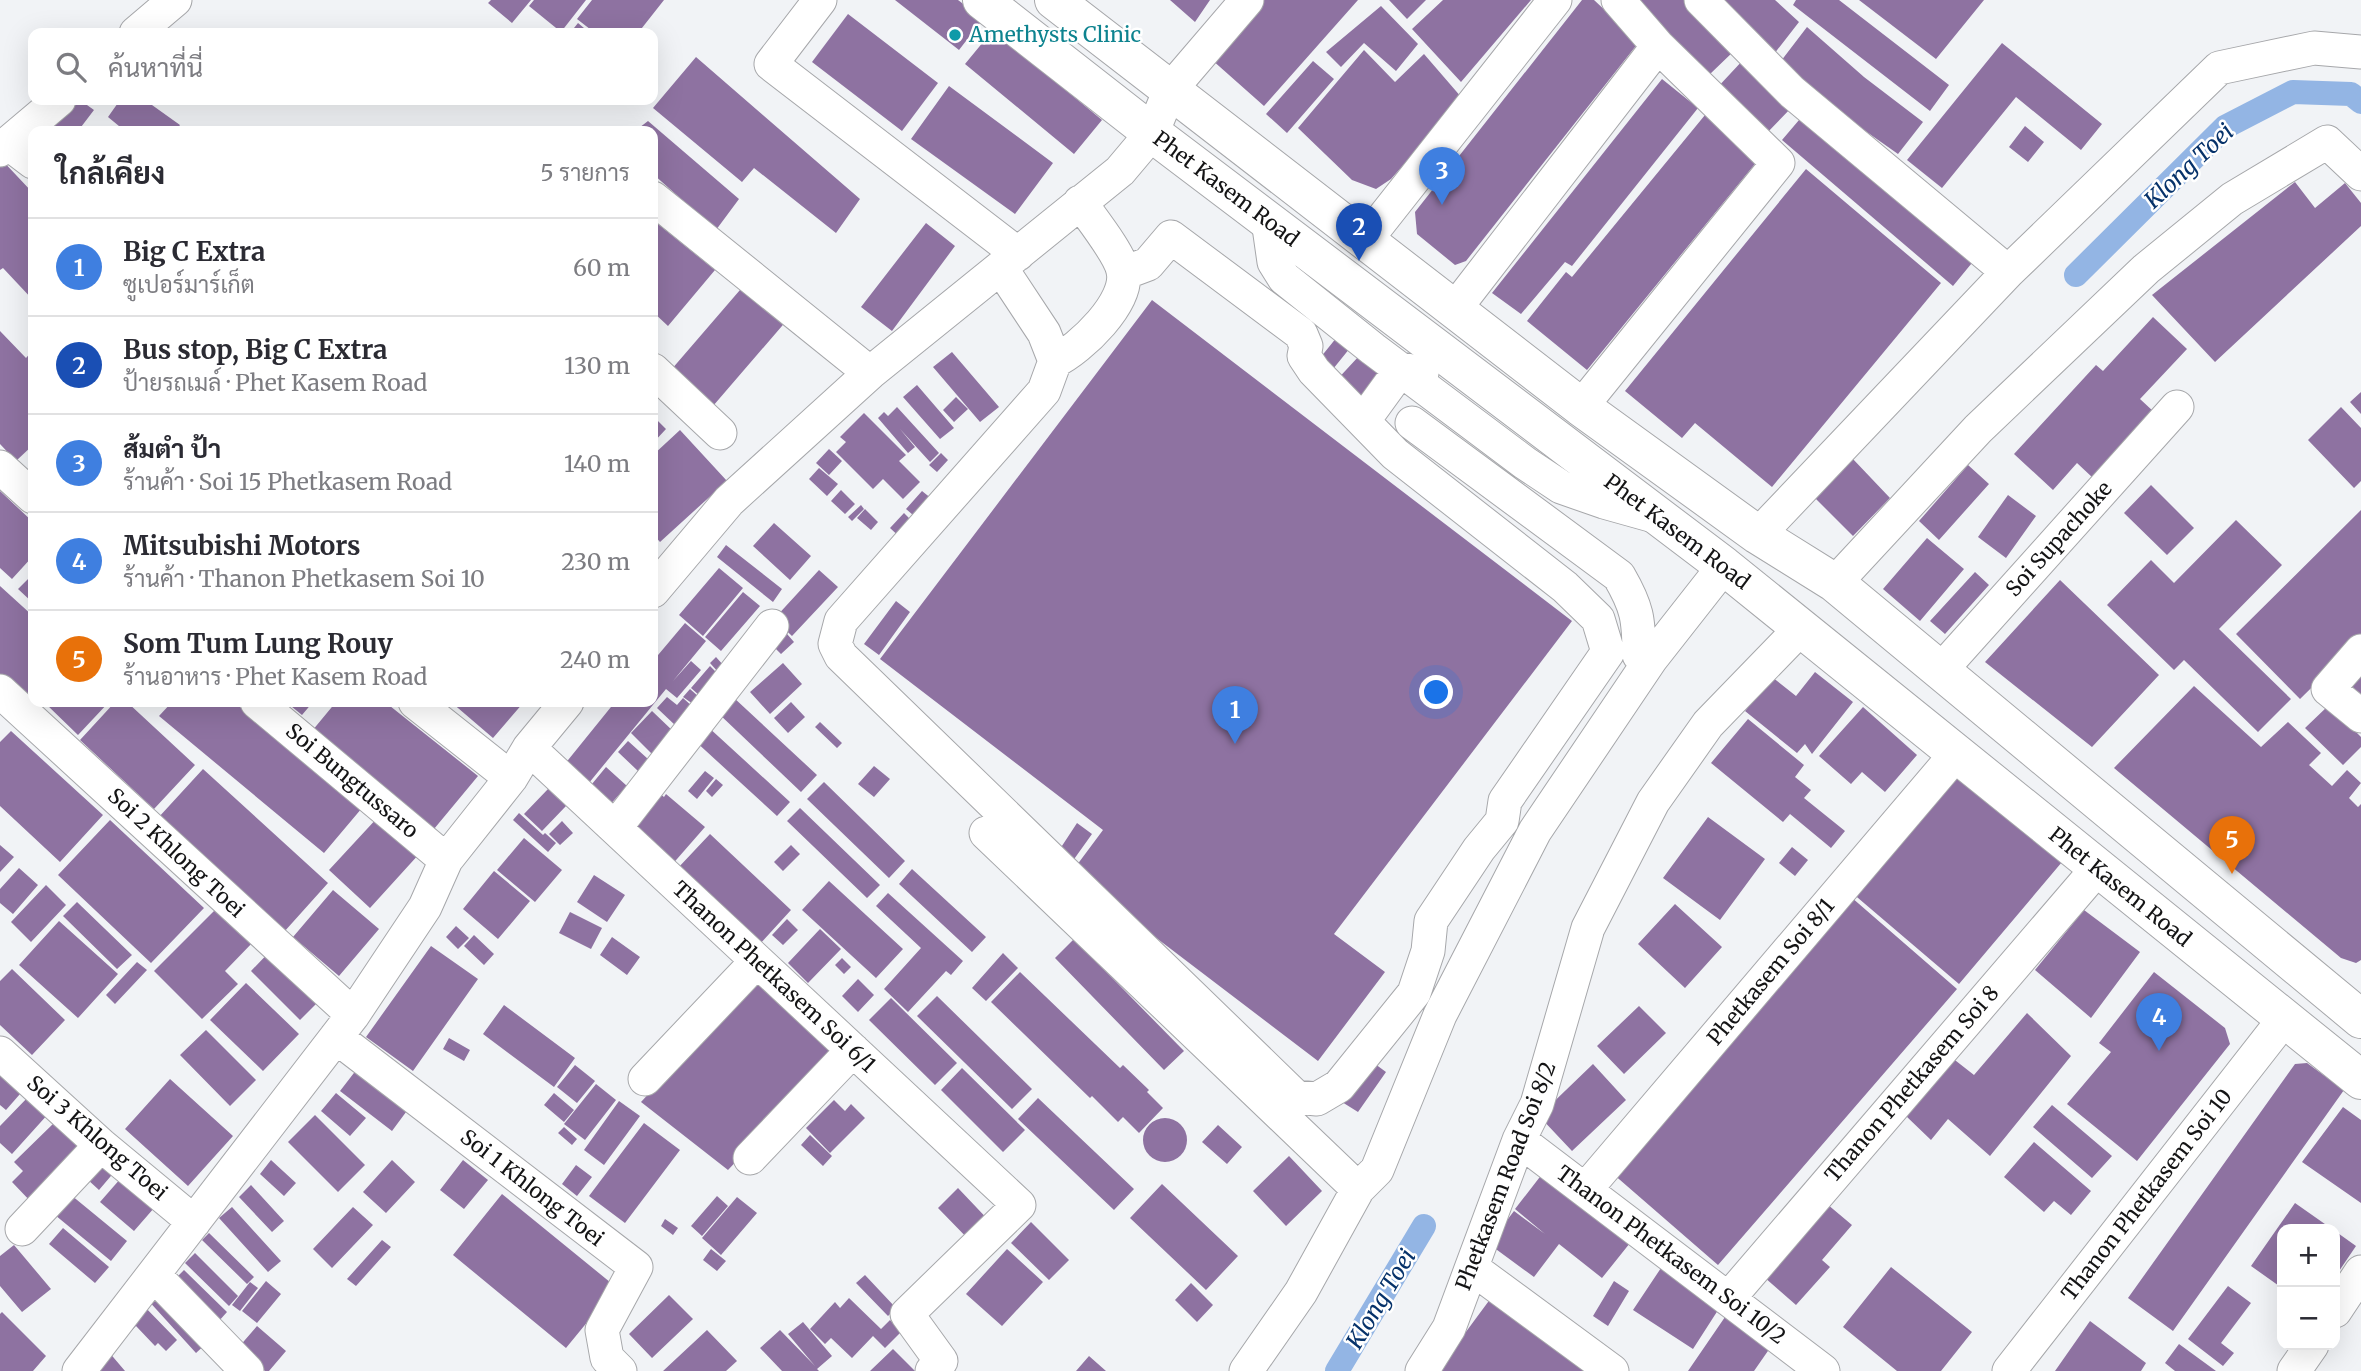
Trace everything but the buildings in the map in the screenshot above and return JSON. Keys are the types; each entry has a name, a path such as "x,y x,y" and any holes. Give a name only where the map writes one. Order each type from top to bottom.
{"main road":[{"name":"Phet Kasem Road","path":"982,0 1152,133 1724,566 2285,1018 2354,1060"},
{"name":"Phet Kasem Road","path":"1054,0 1581,407 1758,535 1835,583 2361,1018"}],"street":[{"path":"142,28 176,0"},
{"path":"820,0 771,64 1009,261 1055,361 1044,391 841,621 835,644 841,656 1296,1097 1317,1099 1339,1086 1413,993 1428,951 1431,920 1479,849 1502,821 1505,801 1608,652 1632,653 1724,566"},
{"path":"658,585 729,501 870,373 1120,171 1152,133 1170,90 1247,0"},
{"path":"1365,241 1555,0"},
{"path":"1581,407 1778,163 1658,46 1618,0"},
{"path":"1701,0 1792,92 2008,272"},
{"path":"1454,310 1658,46"},
{"path":"1758,535 2008,272 2219,68 2314,48 2361,52"},
{"path":"36,126 55,105"},
{"path":"14,152 28,136"},
{"path":"1835,583 1978,429 2147,269 2232,199 2327,142 2361,174"},
{"path":"658,202 870,373"},
{"path":"1055,361 1080,344 1103,321 1119,296 1124,273 1080,202"},
{"path":"1268,220 1274,262 1284,278 1401,369 1561,487 1656,516"},
{"path":"1124,273 1148,264 1171,237 1301,334 1306,346 1304,356 1314,372 1395,454 1565,587 1632,653"},
{"path":"1401,369 1480,382"},
{"path":"1364,420 1401,369"},
{"path":"658,375 720,433"},
{"name":"Soi Supachoke","path":"1941,670 2177,407"},
{"path":"1246,1371 1301,1292 1357,1189 1377,1170 1440,1015 1535,831 1632,653 1639,627 1634,601 1619,576 1412,423"},
{"path":"1439,488 1459,458"},
{"path":"0,467 28,492"},
{"path":"614,828 772,626"},
{"name":"Phetkasem Road Soi 8/2","path":"1422,1371 1449,1328 1519,1140 1538,1104 1588,928 1653,802 1707,724 1801,628"},
{"path":"2361,651 2328,689 2361,716"},
{"name":"Soi 2 Khlong Toei","path":"5,706 344,1026"},
{"name":"Soi Bungtussaro","path":"263,707 446,860"},
{"path":"421,707 510,778"},
{"path":"79,1371 344,1026 425,907 446,860 563,707"},
{"name":"Thanon Phetkasem Soi 6/1","path":"529,748 1019,1205 907,1314 941,1361 932,1371"},
{"name":"Phetkasem Soi 8/1","path":"1585,1190 1956,754"},
{"path":"986,833 1357,1189"},
{"name":"Thanon Phetkasem Soi 8","path":"1728,1299 2097,869"},
{"path":"645,1079 757,961"},
{"name":"Thanon Phetkasem Soi 10","path":"2009,1371 2285,1018"},
{"name":"Soi 1 Khlong Toei","path":"344,1026 635,1267 603,1330 607,1358 620,1371"},
{"path":"750,1158 853,1050"},
{"name":"Soi 3 Khlong Toei","path":"0,1053 101,1145 194,1222"},
{"name":"Thanon Phetkasem Soi 10/2","path":"1519,1140 1823,1371"},
{"path":"22,1229 101,1145"},
{"path":"1472,1268 1612,1371"},
{"path":"2340,1304 2361,1272"},
{"path":"154,1275 247,1371"},
{"path":"2294,1371 2309,1350"}],"waterway":[{"name":"Klong Toei","path":"2076,275 2225,127 2293,92 2351,94 2361,102"},
{"name":"Klong Toei","path":"1337,1371 1424,1226"}],"place":[{"name":"Amethysts Clinic","path":"955,35"},
{"name":"ส้มตำ ป้า","path":"1442,205"},
{"name":"Bus stop, Big C Extra","path":"1359,261"},
{"name":"Big C Extra","path":"1235,744"},
{"name":"Som Tum Lung Rouy","path":"2232,874"},
{"name":"Mitsubishi Motors","path":"2159,1051"}]}
